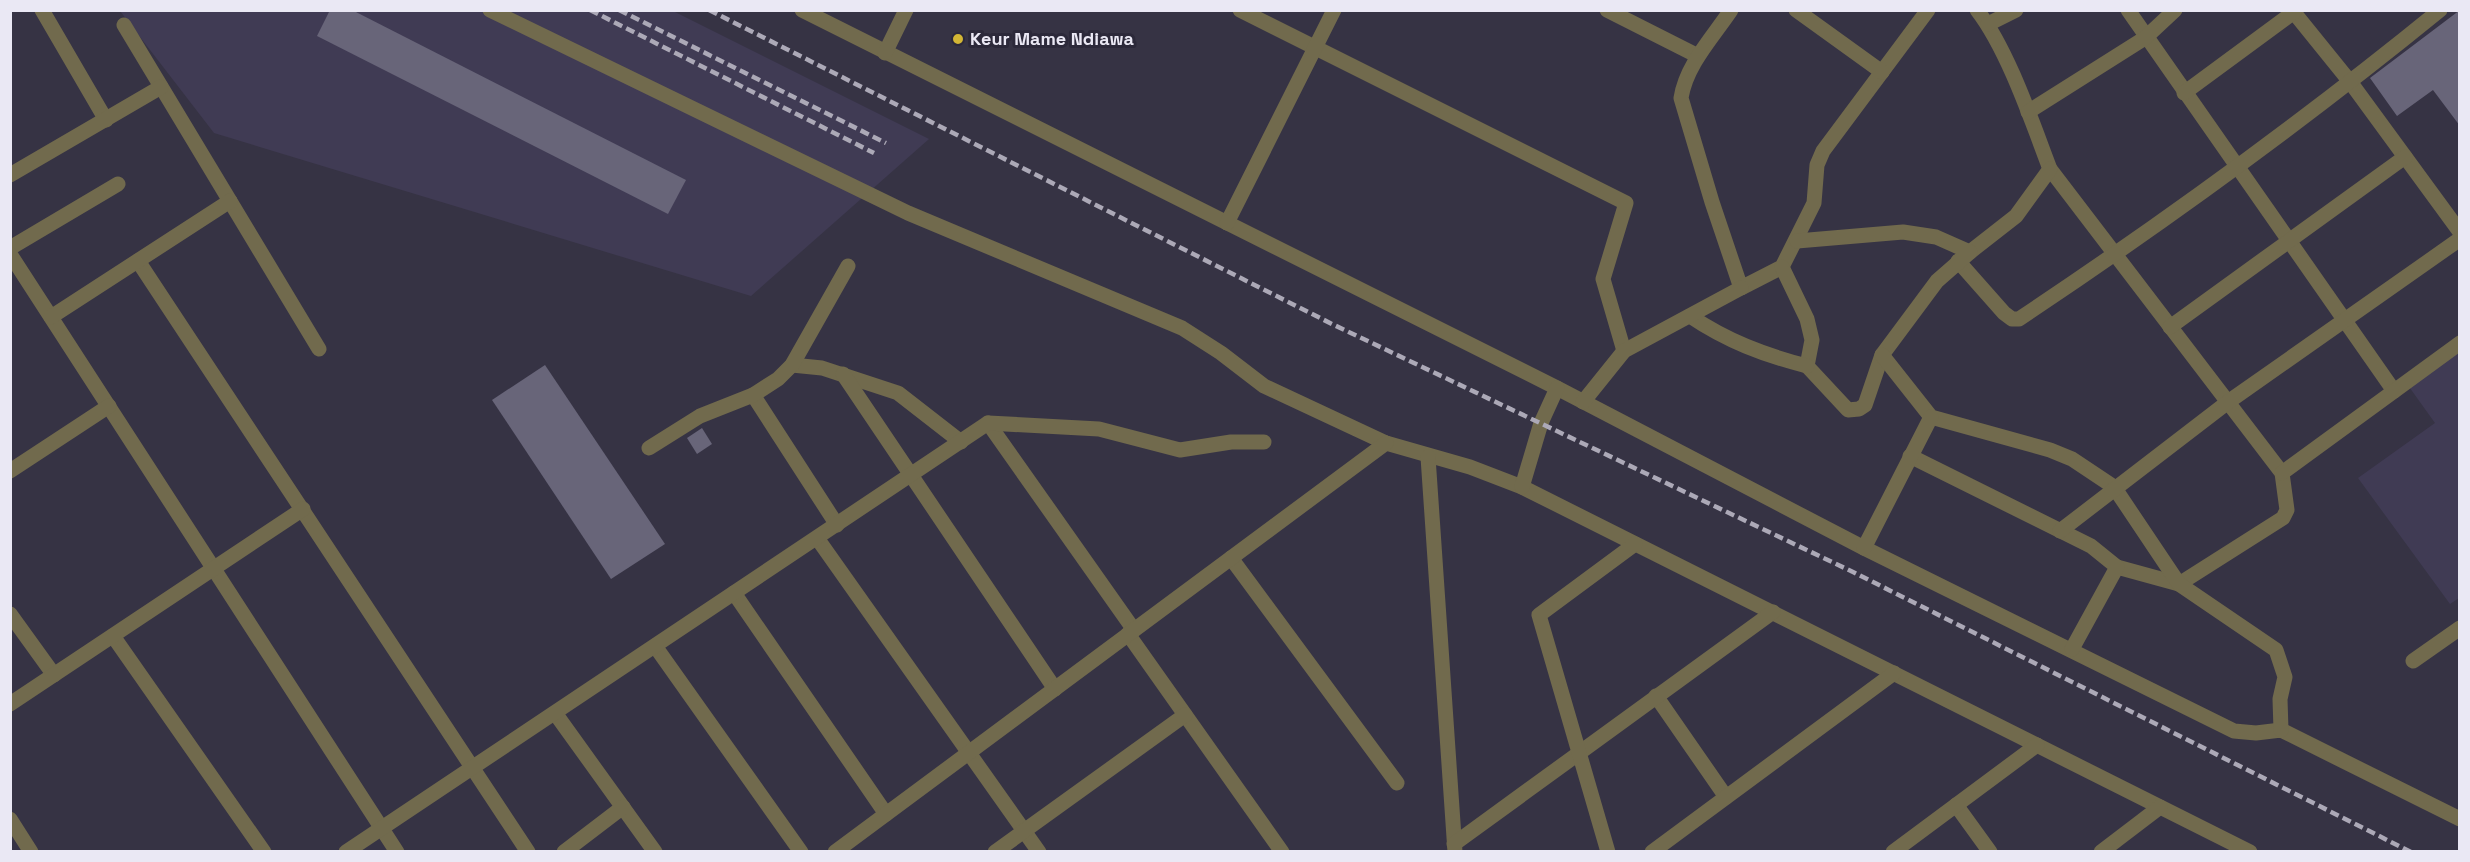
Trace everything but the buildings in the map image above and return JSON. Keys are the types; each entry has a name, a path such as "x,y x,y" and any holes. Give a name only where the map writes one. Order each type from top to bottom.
{"street":[{"path":"42,10 106,120"},
{"path":"490,10 917,217 1182,328 1221,352 1264,386 1386,443 1428,457 1470,467 1522,487 2250,852"},
{"path":"802,10 1557,388 1864,548 2235,731 2256,733 2281,730 2460,819"},
{"path":"885,53 906,10"},
{"path":"1240,10 1626,203 1603,279 1624,351"},
{"path":"1227,223 1334,10"},
{"path":"1607,10 1698,56"},
{"path":"1731,10 1698,56 1683,86 1681,98 1741,288"},
{"path":"1796,10 1882,72"},
{"path":"1583,402 1624,351 1782,267 1814,203 1817,165 1822,151 1928,10"},
{"path":"1977,10 1988,24 2028,112 2050,169 2282,473 2287,510 2283,518 2179,584"},
{"path":"1988,24 2016,10"},
{"path":"2128,10 2145,38 2394,391"},
{"path":"2028,112 2145,38 2175,10"},
{"path":"1797,241 1903,232 1936,237 1964,256 2004,313 2012,319 2019,319 2115,255 2351,83 2440,10"},
{"path":"2184,93 2293,11 2351,83 2460,232"},
{"path":"124,25 319,348"},
{"path":"10,175 161,87"},
{"path":"2170,327 2405,157"},
{"path":"1690,316 1719,336 1762,355 1807,366 1848,410 1859,409 1865,405 1882,355 1937,280 2016,216 2050,169"},
{"path":"10,248 118,184"},
{"path":"51,317 230,201"},
{"path":"2060,531 2114,487 2228,402 2460,239"},
{"path":"10,254 397,852"},
{"path":"138,261 528,852"},
{"path":"649,448 699,416 753,394 778,378 792,365 848,266"},
{"path":"1782,267 1807,319 1812,340 1807,366"},
{"path":"2282,473 2460,343"},
{"path":"1882,355 1931,417 2050,450 2081,464 2114,487 2179,584"},
{"path":"792,365 822,368 898,393 961,442"},
{"path":"843,374 1055,688"},
{"path":"1522,487 1541,423 1557,388"},
{"path":"753,394 837,525"},
{"path":"10,471 109,406"},
{"path":"1864,548 1931,417"},
{"path":"988,423 1185,715 1282,852"},
{"path":"346,852 988,423 1099,429 1180,450 1231,442 1264,442"},
{"path":"835,852 1386,443"},
{"path":"1910,456 2091,546 2117,567 2179,584 2276,650 2285,677 2280,699 2281,730"},
{"path":"1428,457 1455,848"},
{"path":"10,704 303,509"},
{"path":"817,538 1039,852"},
{"path":"1608,852 1539,615 1635,544"},
{"path":"1231,558 1397,783"},
{"path":"2072,649 2117,567"},
{"path":"734,593 886,814"},
{"path":"1455,848 1579,751 1773,612"},
{"path":"10,614 54,675"},
{"path":"2414,662 2460,628"},
{"path":"113,636 264,852"},
{"path":"655,646 801,852"},
{"path":"1652,852 1894,673"},
{"path":"1656,696 1726,797"},
{"path":"555,712 655,852"},
{"path":"995,852 1185,715"},
{"path":"1893,852 2037,745"},
{"path":"1956,805 1990,852"},
{"path":"564,852 623,807"},
{"path":"2100,852 2160,807"},
{"path":"10,819 31,852"}],"shaded area":[{"path":"120,11 673,11 929,139 751,296 214,133"},
{"path":"2459,336 2459,598 2450,604 2358,478 2435,423 2402,377"}],"railway":[{"path":"590,10 874,153"},
{"path":"619,10 886,143"},
{"path":"709,10 1332,324 1853,572 2411,852"}],"place":[{"name":"Keur Mame Ndiawa","path":"958,39"}]}
